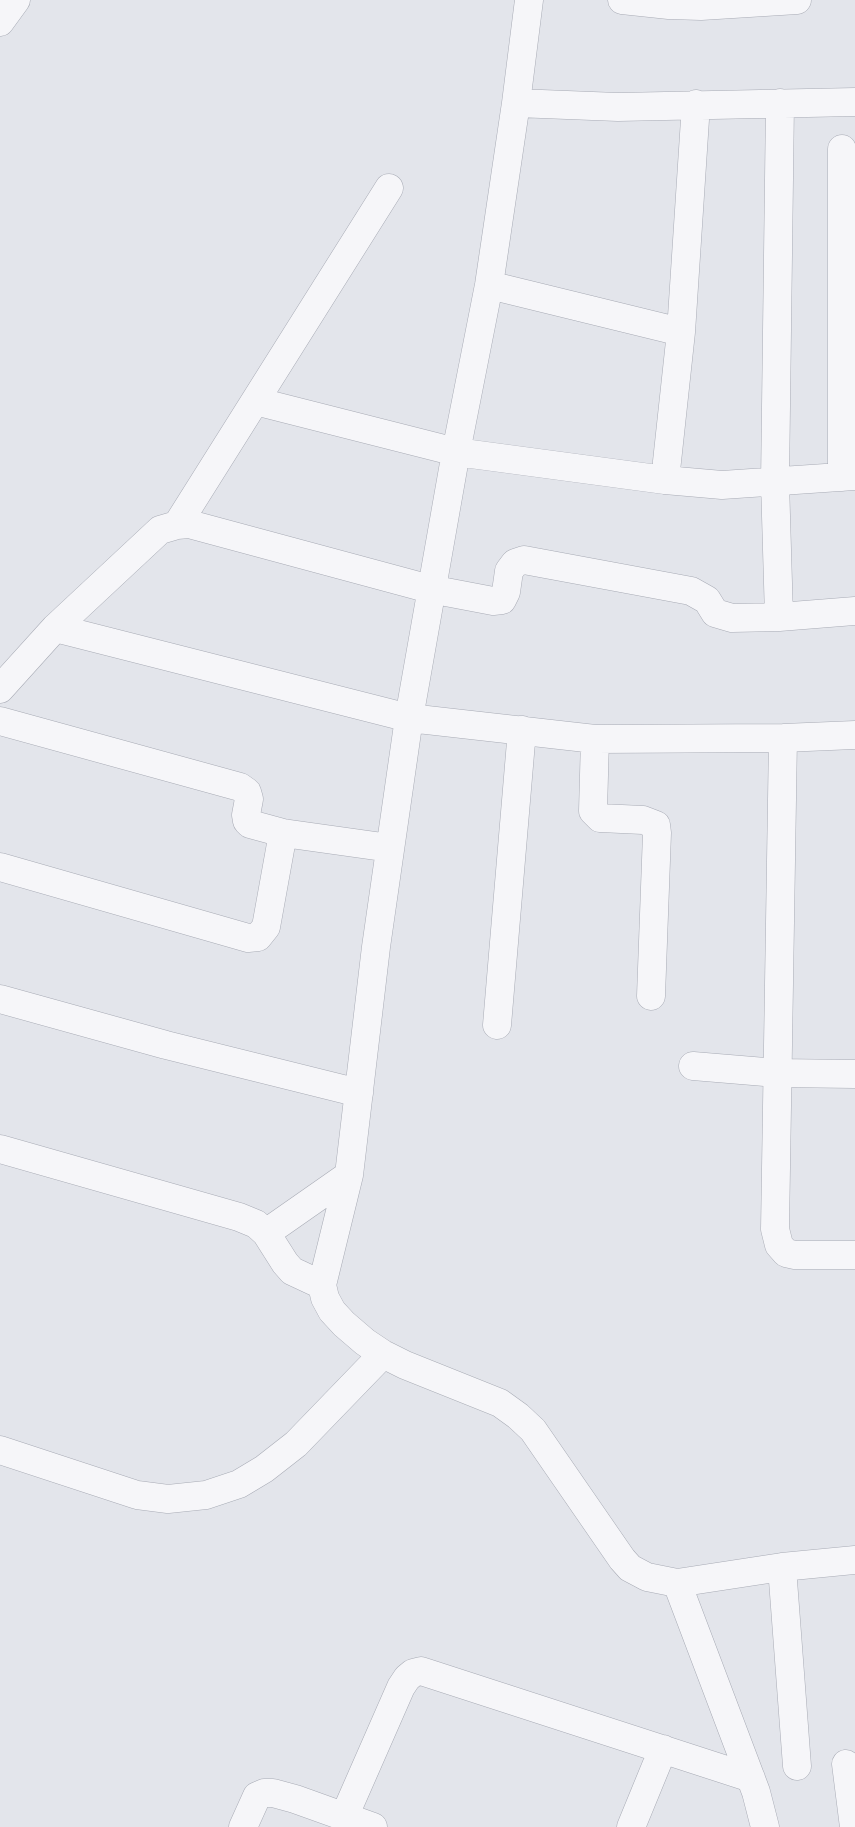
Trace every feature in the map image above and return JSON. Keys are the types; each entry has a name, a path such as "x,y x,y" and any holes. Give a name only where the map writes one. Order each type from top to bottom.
{"street":[{"path":"0,22 16,0"},
{"path":"529,0 516,104 489,285 430,589 409,718 376,946 350,1175 322,1284 324,1298 332,1311 344,1324 383,1354 405,1365 500,1403 518,1416 533,1430 630,1568 647,1577 677,1583 782,1566 855,1560"},
{"path":"622,0 701,6 797,0"},
{"path":"516,104 618,107 855,102"},
{"path":"779,617 775,482 780,103"},
{"path":"665,480 681,332 696,104"},
{"path":"255,401 456,452 665,480 722,485 848,477 842,149"},
{"path":"178,525 389,188"},
{"path":"489,285 681,332"},
{"path":"0,689 55,628 160,530 178,525 195,526 430,589 493,601 502,600 506,592 509,571 515,562 524,560 691,591 707,600 715,612 732,618 779,617 855,611"},
{"path":"55,628 409,718 594,738 783,738 855,735"},
{"path":"0,722 240,787 247,792 249,799 246,815 247,821 250,824 283,833 390,848"},
{"path":"497,1025 522,730"},
{"path":"594,738 593,810 600,818 643,820 656,825 652,996"},
{"path":"783,738 775,1229 780,1245 786,1252 795,1255 855,1255"},
{"path":"0,867 248,938 258,937 266,927 283,833"},
{"path":"0,1000 166,1045 359,1093"},
{"path":"692,1066 777,1073 855,1074"},
{"path":"0,1149 238,1217 256,1224 266,1233 292,1271 322,1284"},
{"path":"266,1233 350,1175"},
{"path":"0,1450 137,1495 168,1499 206,1495 239,1484 264,1469 296,1444 383,1354"},
{"path":"782,1566 797,1766"},
{"path":"677,1583 751,1778 765,1827"},
{"path":"344,1817 401,1686 413,1673 421,1671 751,1778"},
{"path":"631,1827 663,1749"},
{"path":"846,1764 854,1827"},
{"path":"244,1827 257,1796 264,1793 295,1799 372,1827"}]}
